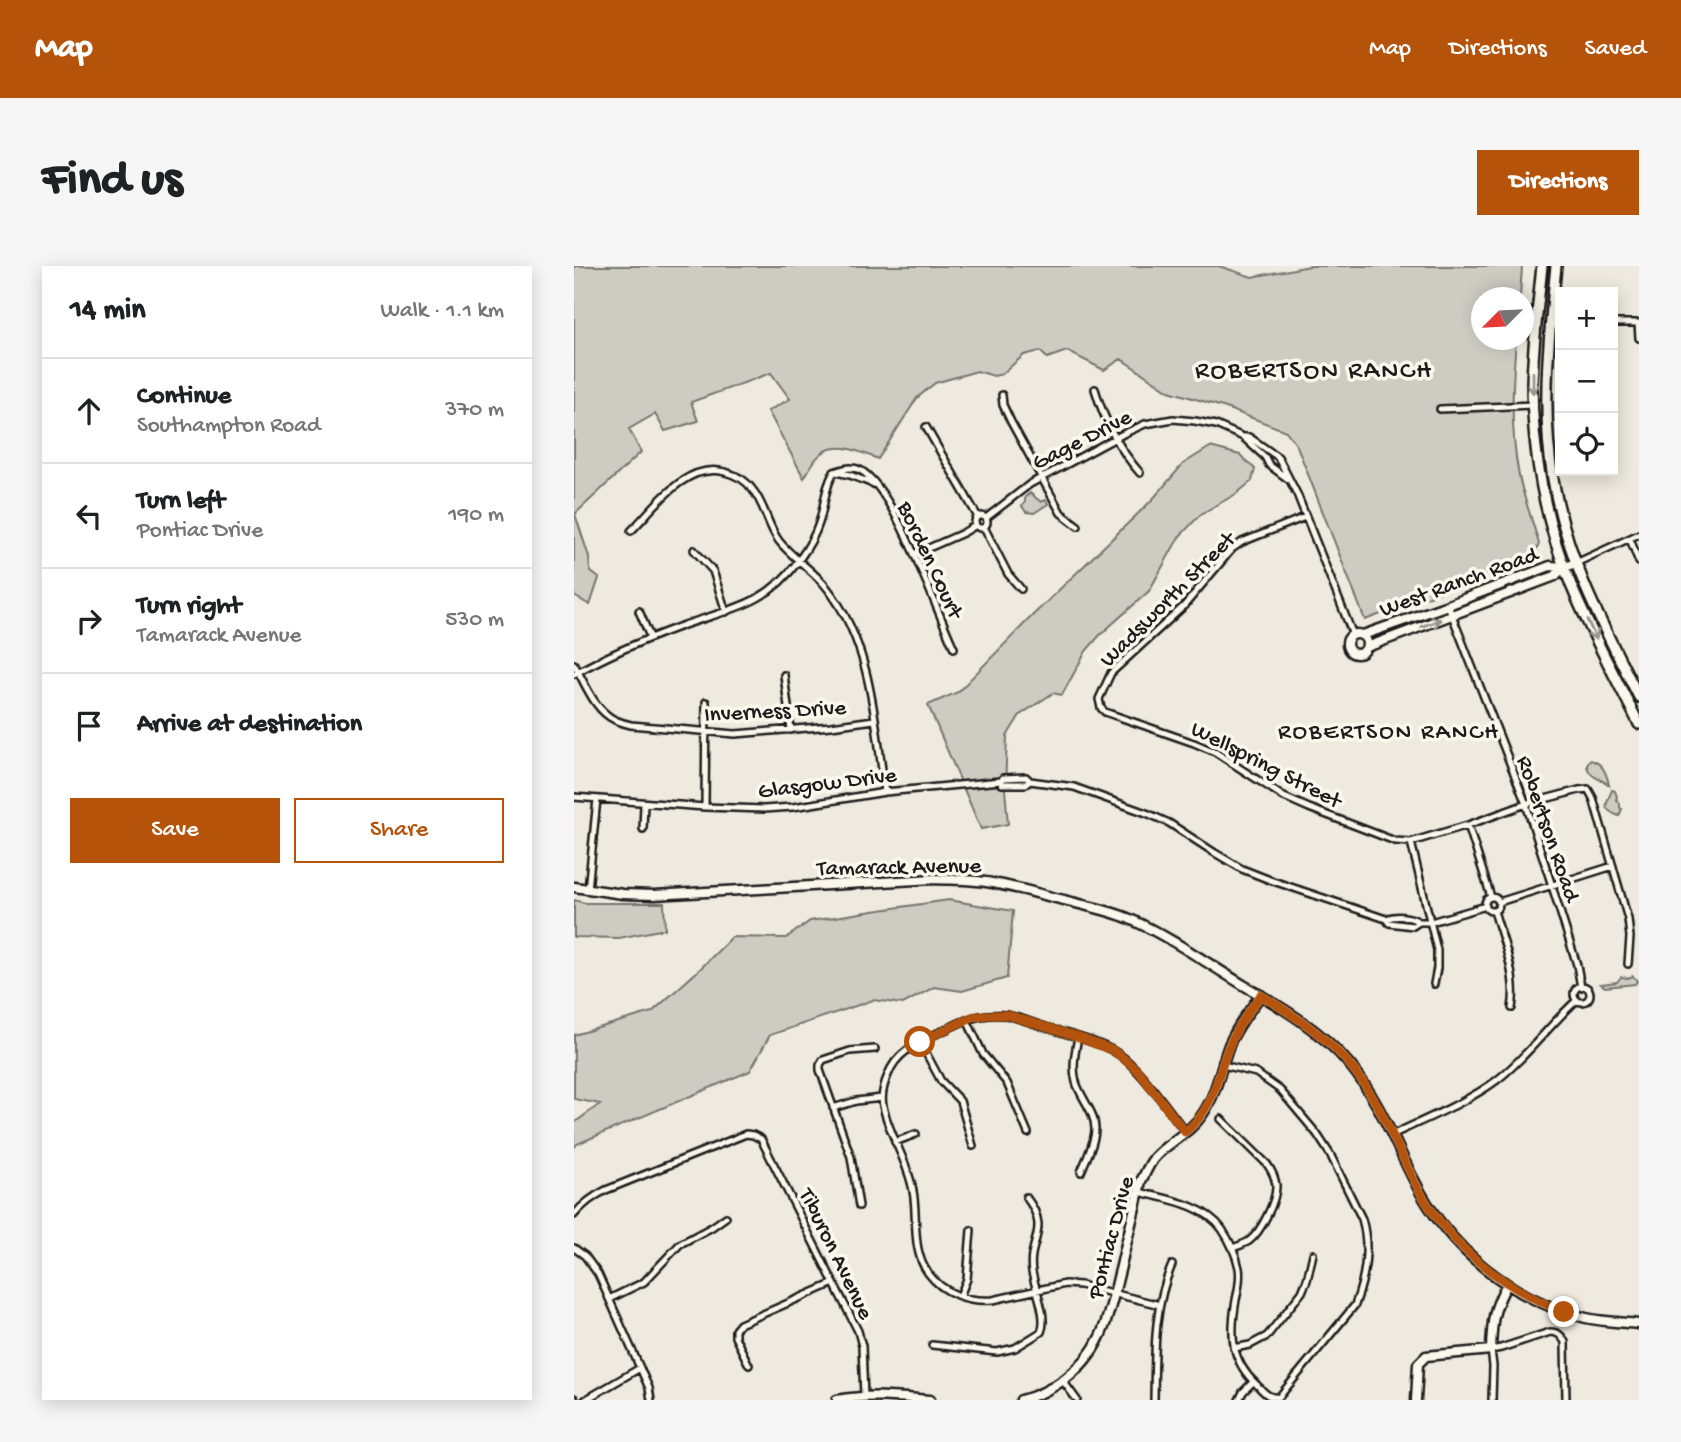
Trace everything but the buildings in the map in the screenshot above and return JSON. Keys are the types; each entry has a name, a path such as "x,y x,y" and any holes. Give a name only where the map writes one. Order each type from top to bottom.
{"main road":[{"path":"1542,266 1534,350 1533,405 1541,480 1564,567 1639,724"},
{"path":"1556,266 1556,287"},
{"path":"1555,321 1547,351 1546,384 1553,478 1559,508 1576,564 1591,601 1639,697"},
{"path":"1564,567 1576,564"},
{"name":"West Ranch Road","path":"1363,635 1551,566 1564,567"},
{"name":"West Ranch Road","path":"1367,647 1555,576 1564,567"},
{"path":"1353,635 1363,635 1367,640 1367,647 1360,654 1350,652 1348,639 1353,635"},
{"name":"Tamarack Avenue","path":"574,887 654,895 934,879 995,883 1111,912 1132,920 1158,933 1310,1026 1337,1051 1371,1094 1435,1217 1460,1247 1489,1271 1527,1296 1564,1312 1601,1321 1639,1324"},
{"name":"Pontiac Drive","path":"1021,1400 1034,1397 1063,1381 1080,1367 1095,1348 1105,1325 1145,1173 1154,1157 1196,1123 1212,1098 1239,1025 1261,995"},
{"path":"1416,1400 1418,1364 1426,1356 1491,1349 1494,1311 1507,1284"},
{"path":"837,1400 864,1397 930,1400"}],"street":[{"path":"1618,323 1639,323 1639,338"},
{"path":"1095,389 1115,438 1140,473"},
{"path":"1002,395 1003,405 1011,422 1061,513 1078,526"},
{"path":"1440,409 1533,405"},
{"name":"Gage Drive","path":"986,518 1042,477 1115,438 1145,424 1173,419 1216,425 1243,437 1267,455 1269,465 1288,479"},
{"path":"926,428 978,517"},
{"name":"Gage Drive","path":"1267,455 1272,452 1278,457 1297,494 1353,635"},
{"path":"631,531 682,480 692,475 720,471 738,477 752,488 776,538 821,579 841,608 857,644 867,671 885,792"},
{"name":"Borden Court","path":"799,560 816,531 827,484 834,472 864,477 876,485 896,515 954,648"},
{"path":"978,517 986,518 984,527"},
{"path":"976,525 978,517"},
{"name":"Wadsworth Street","path":"1099,699 1111,673 1184,606 1242,542 1305,517"},
{"path":"915,554 976,525"},
{"path":"976,525 984,527"},
{"path":"984,527 1008,574 1021,589"},
{"path":"1576,564 1639,534"},
{"path":"1630,539 1639,562"},
{"path":"694,550 713,571 726,612"},
{"path":"576,673 650,637 749,603 771,591 799,560"},
{"name":"Robertson Road","path":"1448,605 1526,804 1577,965 1581,987"},
{"path":"639,611 650,637"},
{"name":"Inverness Drive","path":"574,664 576,673 598,706 615,720 631,725 734,734 874,720"},
{"path":"784,675 791,730"},
{"name":"Wellspring Street","path":"1099,699 1105,712 1215,752 1284,797 1395,841 1411,842 1526,804 1588,789 1612,866"},
{"path":"705,807 706,702"},
{"name":"Glasgow Drive","path":"574,797 705,807 793,807 885,792 1001,781 1002,784 1026,784 1030,781 1074,787 1149,814 1169,823 1241,869 1386,919 1389,923 1401,921 1413,926 1419,922 1431,922 1486,906"},
{"path":"588,890 597,799"},
{"path":"643,829 644,803"},
{"path":"1468,825 1491,897 1499,902"},
{"path":"1411,842 1437,950 1434,984"},
{"path":"1499,902 1612,866 1628,919 1628,964"},
{"path":"1491,897 1486,901 1486,906 1488,910 1494,911"},
{"path":"1494,911 1499,902"},
{"path":"1494,911 1514,981 1512,1008"},
{"path":"1581,987 1589,990 1590,997 1584,1002 1577,1000 1577,989 1581,987"},
{"path":"1392,1135 1497,1081 1518,1063 1577,1000"},
{"path":"1160,1305 1080,1285 1065,1284 982,1301 949,1292 938,1284 921,1261 917,1248 913,1189 890,1130 883,1098 884,1088 890,1070 899,1057 912,1046 967,1020 987,1015 1008,1015 1112,1050 1139,1072 1185,1132"},
{"path":"967,1020 983,1054 1007,1083 1028,1133"},
{"path":"1077,1037 1073,1068 1076,1083 1092,1112 1095,1129 1081,1172"},
{"path":"920,1042 942,1081 960,1101 973,1146"},
{"path":"859,1206 851,1157 820,1065 823,1060 850,1051 875,1049"},
{"path":"1139,1192 1190,1206 1221,1227 1233,1248 1239,1269 1240,1283 1233,1320 1234,1348 1242,1367 1253,1382 1269,1397 1279,1396 1351,1311 1360,1292 1367,1243 1362,1219 1330,1154 1317,1134 1280,1090 1256,1073 1223,1065"},
{"path":"833,1108 856,1101 883,1098"},
{"path":"1222,1119 1267,1164 1276,1183 1276,1193 1261,1228 1250,1240 1233,1248"},
{"name":"Tiburon Avenue","path":"574,1215 593,1196 606,1190 746,1134 761,1139 858,1331 862,1346 864,1397"},
{"path":"895,1142 916,1134"},
{"path":"932,1345 997,1352 1015,1348 1041,1332 1044,1321 1031,1262 1039,1224 1026,1197"},
{"path":"609,1299 644,1282 680,1244 726,1217"},
{"path":"960,1296 967,1279 971,1230"},
{"path":"574,1248 594,1266 649,1388 651,1400"},
{"path":"1234,1348 1250,1345 1267,1336 1302,1292 1313,1254"},
{"path":"1154,1400 1155,1339 1160,1305 1172,1265"},
{"path":"749,1366 735,1337 735,1330 740,1324 834,1283"},
{"path":"1492,1400 1491,1349 1556,1332 1565,1342 1566,1400"},
{"path":"584,1400 640,1368"},
{"path":"1063,1381 1077,1400"},
{"path":"1239,1400 1253,1382"}],"shaded area":[{"path":"574,266 1219,266 1252,277 1310,266 1522,266 1521,287 1471,287 1471,350 1515,350 1514,441 1521,485 1539,544 1533,558 1365,620 1297,446 1286,431 1226,408 1169,391 1121,359 1104,370 1067,351 1047,358 1040,351 1024,355 1002,374 994,376 977,371 935,383 917,398 878,459 845,448 829,449 816,459 804,478 768,411 790,399 771,373 691,402 698,421 665,431 655,414 629,429 641,452 575,514 589,557 590,571 599,578 590,605 574,596"},
{"path":"1210,447 1240,455 1255,469 1252,481 1236,494 1201,514 1179,537 1149,591 1086,651 1062,695 1053,693 1020,715 1007,736 1005,789 1008,824 981,829 928,705 958,692 1152,500 1183,464"},
{"path":"1030,493 1041,502 1046,500 1048,504 1034,513 1026,512 1022,506 1025,497"},
{"path":"1590,760 1603,769 1609,785 1590,772 1587,765"},
{"path":"1612,790 1615,791 1622,809 1619,816 1609,811 1606,806"},
{"path":"574,900 585,903 664,903 665,929 619,938 574,937"},
{"path":"949,900 1013,911 1007,978 962,991 934,987 903,1004 873,1000 770,1035 750,1071 577,1144 574,1148 574,1123 600,1104 574,1099 574,1035 652,1012 732,937 786,938 810,921"},
{"path":"1633,976 1637,981 1635,984 1605,987 1601,984 1617,982 1621,977"}],"district":[{"name":"ROBERTSON RANCH","path":"1314,368"},
{"name":"ROBERTSON RANCH","path":"1389,730"}],"route":[{"path":"920,1042 972,1017 987,1015 1008,1015 1077,1037 1112,1050 1122,1057 1139,1072 1185,1132 1202,1116 1212,1098 1239,1025 1261,995 1310,1026 1350,1065 1377,1103 1415,1183 1435,1217 1460,1247 1507,1284 1564,1312"}]}
